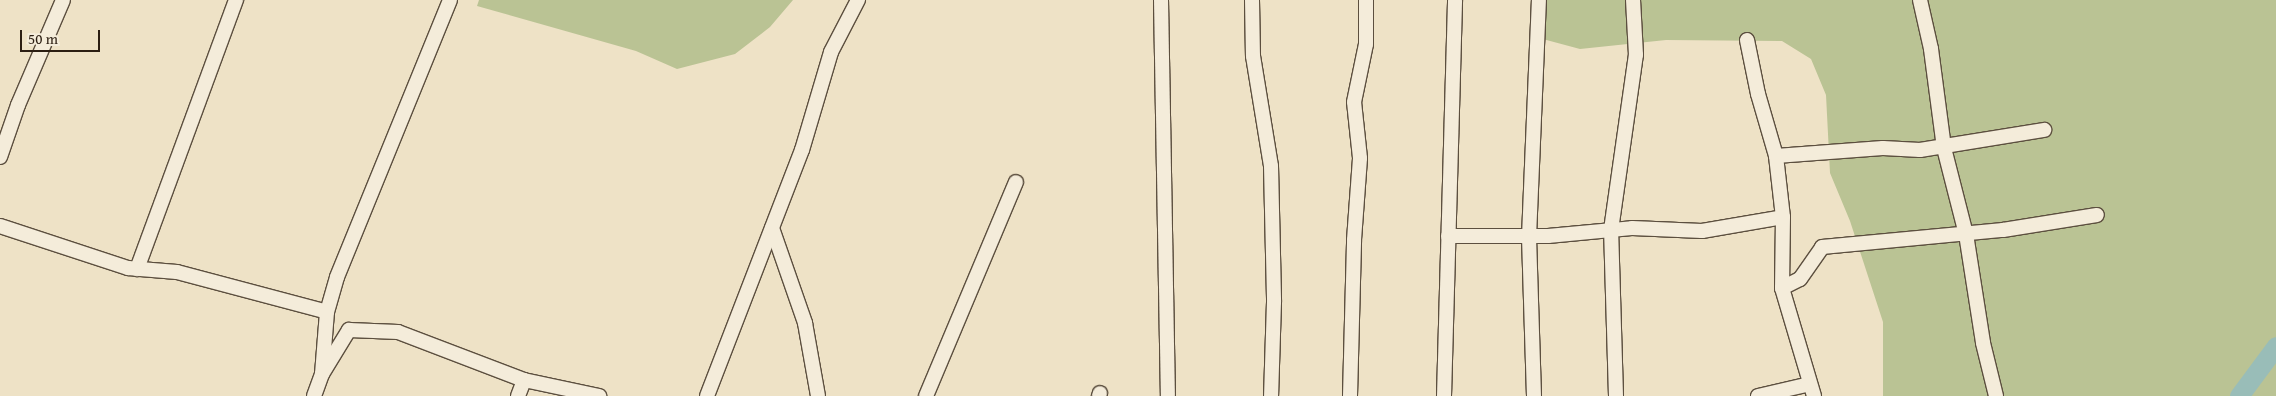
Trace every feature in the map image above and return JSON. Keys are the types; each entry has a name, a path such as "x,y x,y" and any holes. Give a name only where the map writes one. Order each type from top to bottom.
{"street":[{"path":"0,157 18,105 63,0"},
{"path":"137,268 236,0"},
{"path":"322,374 327,312 337,277 450,0"},
{"path":"707,396 802,150 831,52 858,0"},
{"path":"1161,0 1168,396"},
{"path":"1252,0 1253,56 1271,166 1274,302 1270,396"},
{"path":"1350,396 1354,240 1360,158 1354,102 1366,44 1366,0"},
{"path":"1444,396 1455,0"},
{"path":"1534,396 1529,237 1539,0"},
{"path":"1616,396 1611,230 1636,55 1633,0"},
{"path":"1920,0 1931,49 1944,148 1966,234 1983,343 1996,396"},
{"path":"1747,40 1758,94 1776,156 1782,217 1782,288 1812,390 1758,396"},
{"path":"1776,156 1884,148 1944,148 2044,130"},
{"path":"926,396 1016,182"},
{"path":"1782,288 1800,279 1822,247 1966,234 2097,215"},
{"path":"1448,236 1548,236 1611,230 1702,231 1782,217"},
{"path":"0,226 137,268 177,272 327,312"},
{"path":"772,228 805,323 818,396"},
{"path":"0,236 162,269"},
{"path":"314,396 322,374 349,330 398,332 524,380 599,396"},
{"path":"518,396 524,380"}],"green space":[{"path":"479,0 793,0 770,27 735,54 677,69 636,51 477,6"},
{"path":"1534,0 2276,0 2276,396 1883,396 1883,322 1850,221 1830,173 1826,95 1811,59 1782,41 1666,40 1580,49 1539,38"}],"waterway":[{"path":"2239,396 2276,346"}]}
